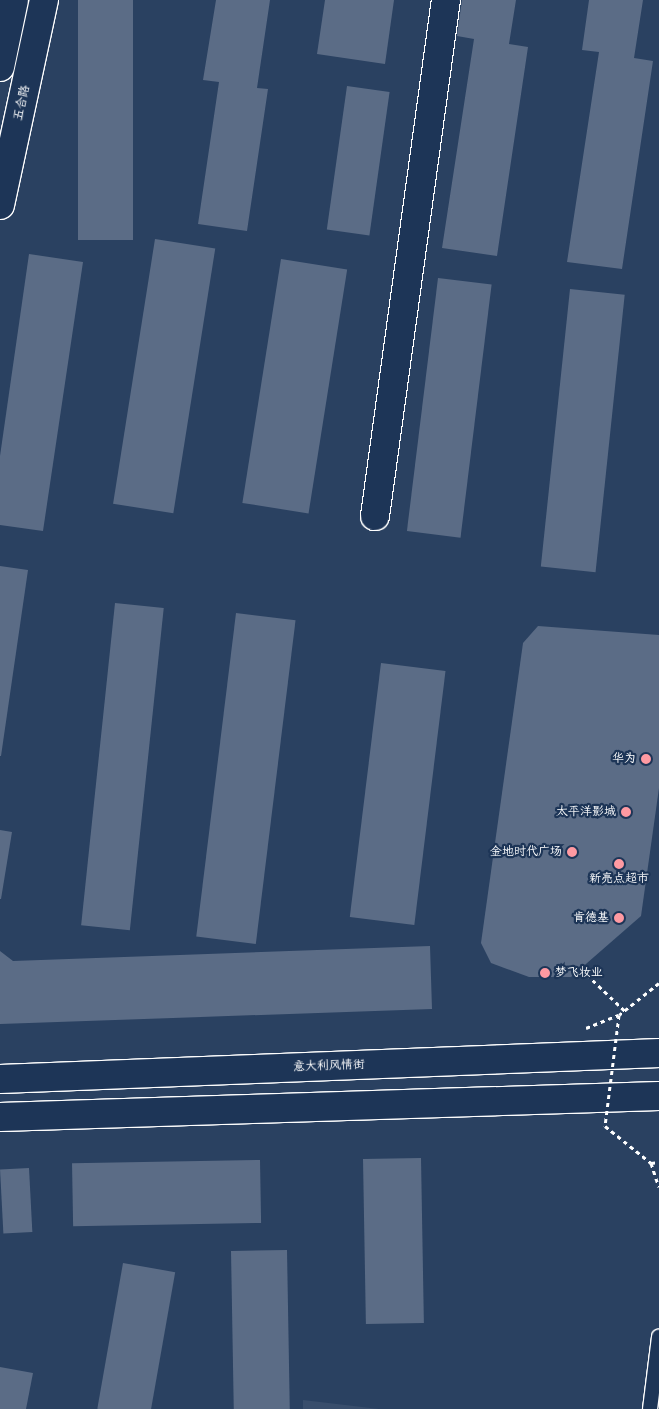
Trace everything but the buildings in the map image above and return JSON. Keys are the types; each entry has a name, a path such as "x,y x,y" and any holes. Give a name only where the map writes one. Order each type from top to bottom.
{"street":[{"path":"0,67 14,0"},
{"name":"五合路","path":"0,206 44,0"},
{"path":"375,516 446,0"},
{"name":"意大利风情街","path":"0,1079 659,1053"},
{"path":"0,1117 659,1096"}],"lane":[{"path":"650,1409 659,1337"}],"path":[{"path":"581,969 625,1011"},
{"path":"659,983 619,1015 605,1126 651,1163 659,1187"},
{"path":"651,1163 659,1162"}],"shaded area":[{"path":"303,1400 379,1409 303,1409"}],"place":[{"name":"华为","path":"646,759"},
{"name":"太平洋影城","path":"626,812"},
{"name":"金地时代广场","path":"572,852"},
{"name":"新亮点超市","path":"619,864"},
{"name":"肯德基","path":"619,918"},
{"name":"梦飞妆业","path":"545,973"}]}
